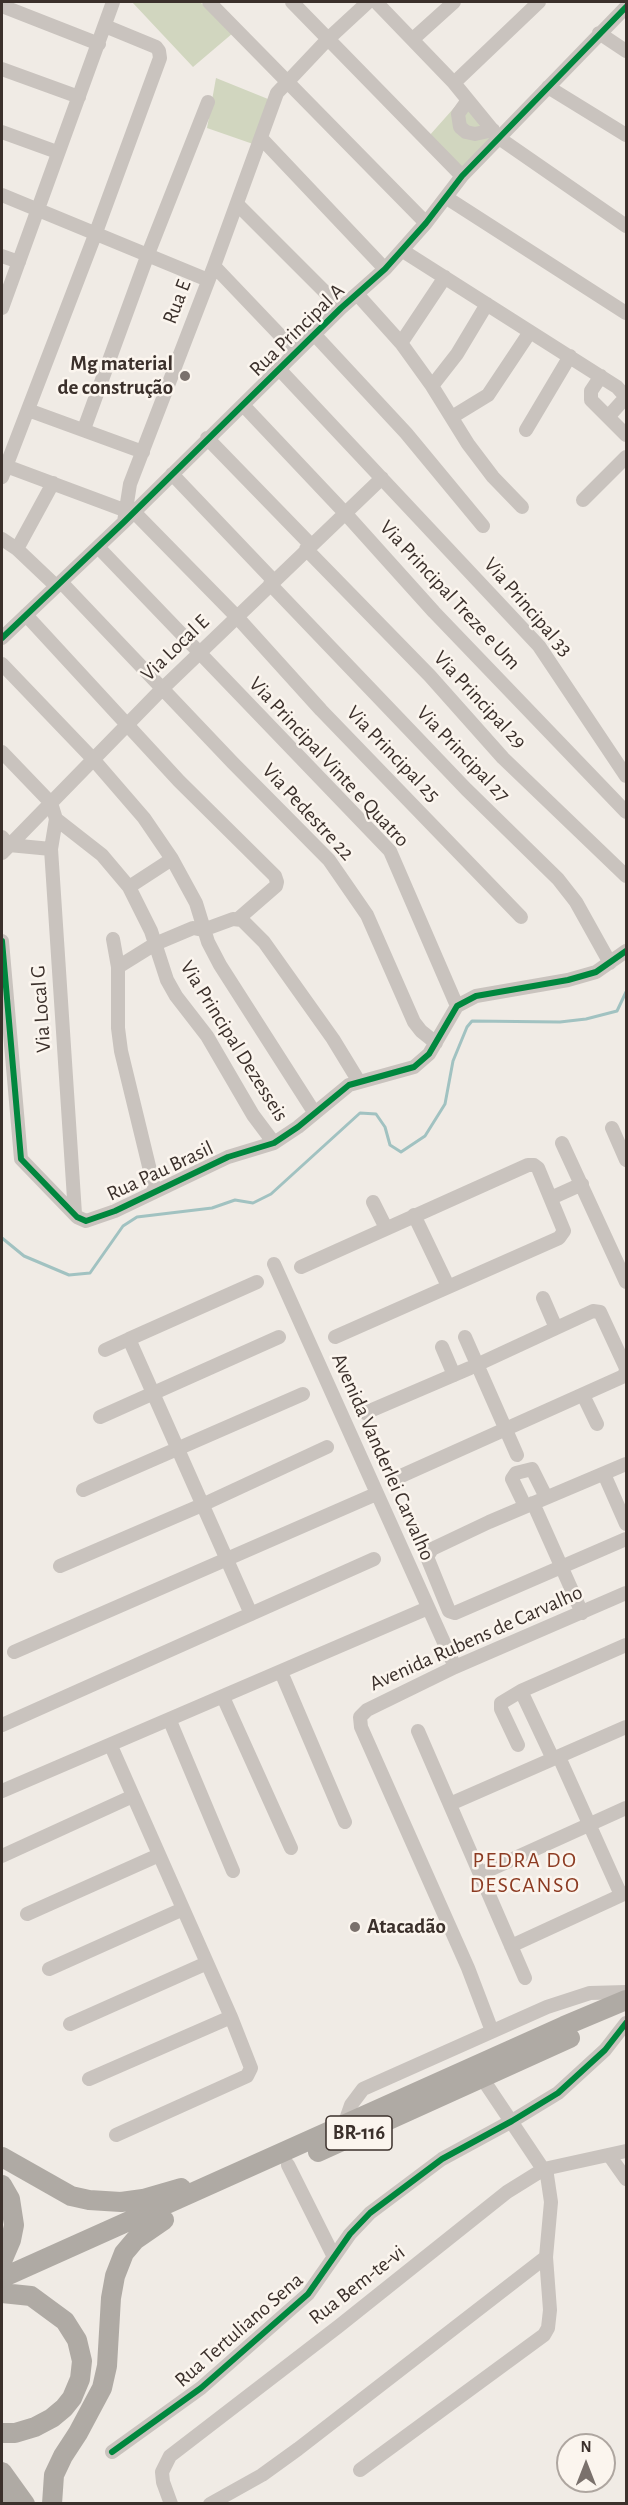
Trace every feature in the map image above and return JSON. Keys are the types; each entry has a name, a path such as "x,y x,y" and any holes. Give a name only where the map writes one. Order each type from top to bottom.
{"highway":[{"path":"87,2242 627,2000"},
{"name":"BR-116","path":"2,2278 87,2242 164,2220 627,2012"},
{"path":"2,2157 71,2196 102,2202 144,2199 253,2167"},
{"path":"2,2185 10,2199 14,2225 11,2240 2,2261"},
{"path":"52,2504 54,2475 102,2388 107,2366 111,2298 115,2276 124,2253 135,2240 164,2220"},
{"path":"2,2293 31,2296 65,2321 77,2340 82,2361 80,2379 72,2398 64,2408 35,2427 15,2433 2,2433"},
{"path":"2,2472 25,2504"},
{"path":"2,2495 8,2504"}],"street":[{"path":"2,308 113,2"},
{"path":"208,2 426,224"},
{"path":"292,2 462,176"},
{"name":"Rua E","path":"128,515 128,489 214,266 275,98 286,81 327,39 369,2"},
{"path":"376,2 454,83 496,134 627,226"},
{"path":"413,39 454,2"},
{"path":"454,83 539,2"},
{"path":"2,6 99,44"},
{"name":"Rua Principal A","path":"2,638 280,370 341,308 386,269 426,224 496,134 548,87 627,7"},
{"path":"105,26 156,47 160,54 95,235 4,471 53,483 128,515"},
{"path":"599,33 627,51"},
{"path":"2,69 79,97"},
{"path":"548,87 627,135"},
{"path":"468,100 458,114 460,127 466,132 475,134 496,134"},
{"path":"84,429 148,254 208,102"},
{"path":"2,132 57,152"},
{"path":"261,138 386,269"},
{"path":"2,195 208,280"},
{"path":"447,198 627,313"},
{"path":"237,204 341,308"},
{"path":"403,251 602,376 626,397 608,417"},
{"path":"2,256 19,262"},
{"path":"214,266 296,352"},
{"path":"400,344 445,277"},
{"path":"357,294 432,386 468,444 493,477 522,507"},
{"path":"432,386 466,340 487,304"},
{"path":"452,417 488,395 530,332"},
{"path":"314,334 406,433 483,526"},
{"path":"526,430 570,356"},
{"name":"Via Principal 33","path":"280,370 539,646 627,776"},
{"path":"602,376 591,391 590,398 627,435"},
{"name":"Via Principal Treze e Um","path":"243,405 434,612 627,812"},
{"path":"28,410 143,452"},
{"name":"Via Principal 29","path":"207,438 430,676 503,758 627,876"},
{"path":"583,500 627,457"},
{"name":"Via Principal 27","path":"172,474 466,789 558,879 576,902 610,963"},
{"name":"Via Local E","path":"4,845 51,803 162,689 308,546 382,478"},
{"path":"17,549 53,483"},
{"name":"Via Principal 25","path":"128,515 237,617 321,710 521,917"},
{"name":"Via Pedestre 22","path":"2,538 59,584 329,860 367,915 414,1022 436,1043"},
{"name":"Via Principal Vinte e Quatro","path":"98,547 390,851 457,1006"},
{"path":"26,615 179,781 275,876 276,886 238,919 203,930 193,928 155,944 118,967"},
{"path":"2,664 93,759 144,818 172,859 195,903 203,930 220,965 314,1112"},
{"path":"2,752 51,803"},
{"name":"Via Local G","path":"51,803 56,819 51,849 75,1214"},
{"name":"Via Principal Dezesseis","path":"56,819 102,855 129,887 136,898 167,980 176,996 207,1036 254,1115 274,1143"},
{"path":"4,845 51,849"},
{"path":"129,887 172,859"},
{"path":"238,919 264,942 333,1039 358,1080"},
{"path":"113,939 118,967 119,1039 154,1191"},
{"path":"2,941 20,1154 23,1164 75,1214"},
{"path":"457,1006 476,996 568,980 596,972 627,951"},
{"name":"Rua Pau Brasil","path":"75,1214 86,1221 105,1216 228,1157 274,1143 349,1084 358,1080 408,1070 421,1062 436,1043 457,1006"},
{"path":"612,1128 623,1141 627,1160"},
{"path":"562,1143 626,1280"},
{"path":"301,1267 531,1164 538,1168 564,1231 561,1236 335,1337"},
{"path":"551,1198 582,1184"},
{"path":"373,1202 386,1228"},
{"path":"414,1215 448,1286"},
{"name":"Avenida Vanderlei Carvalho","path":"274,1264 454,1667"},
{"path":"105,1350 257,1282"},
{"path":"543,1298 556,1328"},
{"path":"365,1413 477,1365 593,1311 597,1311 621,1341 627,1369 624,1376 392,1480"},
{"path":"100,1417 279,1337"},
{"path":"465,1337 516,1455"},
{"path":"129,1339 251,1614"},
{"path":"442,1347 454,1375"},
{"path":"83,1490 303,1394"},
{"path":"582,1395 597,1424"},
{"path":"60,1566 202,1505 327,1447"},
{"path":"627,1464 535,1502 429,1552 428,1559 449,1611 457,1612 627,1539"},
{"path":"604,1474 627,1524"},
{"path":"14,1652 375,1494"},
{"path":"535,1502 582,1613"},
{"path":"2,1725 374,1558"},
{"name":"Avenida Rubens de Carvalho","path":"492,2031 468,1968 360,1721 362,1713 454,1667 627,1593"},
{"path":"2,1791 428,1608"},
{"path":"518,1745 501,1709 501,1703 521,1691 627,1645"},
{"path":"281,1672 345,1822"},
{"path":"511,1946 624,1894 521,1691"},
{"path":"223,1697 291,1848"},
{"path":"170,1720 233,1870"},
{"path":"450,1804 627,1727"},
{"path":"418,1731 525,1978"},
{"path":"111,1746 250,2063 249,2073 116,2135"},
{"path":"2,1856 133,1796"},
{"path":"480,1874 627,1808"},
{"path":"27,1914 159,1855"},
{"path":"49,1969 183,1909"},
{"path":"70,2024 207,1963"},
{"path":"344,2125 358,2093 398,2073 547,2007 590,1993 627,1992"},
{"path":"89,2079 231,2017"},
{"name":"Rua Tertuliano Sena","path":"112,2452 215,2376 308,2294 355,2229 394,2195 442,2159 512,2121 569,2084 605,2050 627,2023"},
{"path":"360,2470 544,2336 548,2328 550,2302 546,2257 551,2202 549,2181 544,2169 482,2078"},
{"name":"Rua Bem-te-vi","path":"171,2504 162,2472 170,2456 349,2319 507,2192 544,2169 627,2151"},
{"path":"609,2155 627,2179"},
{"path":"288,2165 334,2257"},
{"path":"210,2504 261,2475 298,2449 546,2257"}],"green space":[{"path":"132,2 200,2 233,33 193,67"},
{"path":"216,78 268,99 253,144 207,128"},
{"path":"461,100 492,137 462,171 429,136"}],"waterway":[{"path":"2,1238 24,1256 69,1275 90,1273 123,1226 137,1217 212,1208 235,1200 253,1203 271,1194 360,1113 376,1114 385,1127 390,1145 401,1152 425,1136 445,1104 453,1061 467,1027 472,1021 560,1022 586,1019 617,1011 626,992"}],"cycle path":[{"path":"2,638 124,522 341,308 385,269 426,223 462,176 626,7"},
{"path":"2,941 21,1159 77,1217 86,1221 115,1211 228,1157 274,1143 298,1127 349,1085 414,1067 429,1054 457,1006 476,996 568,980 596,972 626,951"},
{"path":"112,2452 201,2388 308,2294 350,2234 370,2213 442,2159 558,2093 605,2050 626,2023"}],"place":[{"name":"Mg material de construção","path":"185,376"},
{"name":"Atacadão","path":"355,1927"}],"district":[{"name":"PEDRA DO DESCANSO","path":"525,1872"}]}
